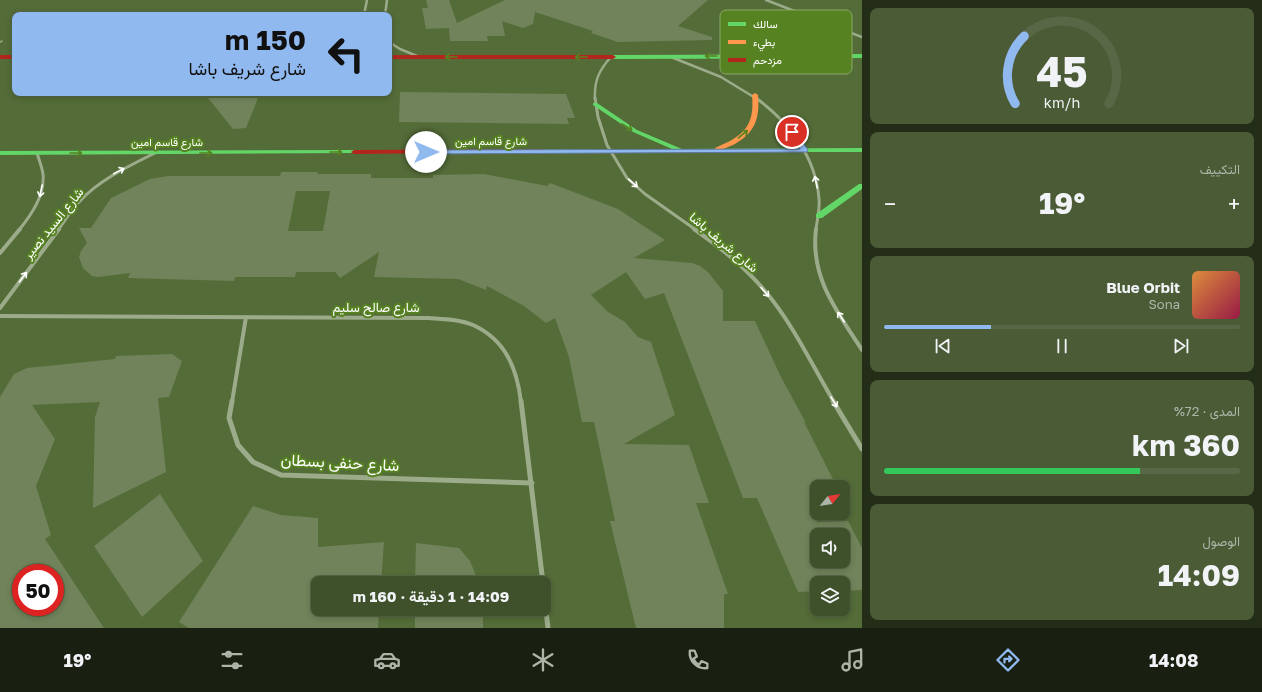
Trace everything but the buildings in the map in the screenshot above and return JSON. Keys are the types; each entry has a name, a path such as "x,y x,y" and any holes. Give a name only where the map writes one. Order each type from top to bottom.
{"main road":[{"path":"392,57 720,56"},
{"path":"0,57 12,57"},
{"path":"709,152 731,144 746,133 755,121 758,108 754,95"},
{"path":"595,104 611,118 632,130 658,142 687,152"},
{"name":"شارع قاسم امين","path":"0,153 709,152 862,150"},
{"path":"819,216 862,186"}],"street":[{"path":"365,12 367,0"},
{"path":"385,12 387,0"},
{"path":"766,0 793,10"},
{"path":"852,32 862,36"},
{"path":"392,44 400,50 417,56"},
{"path":"670,56 714,73 754,95 775,113 792,132 805,150 816,182 819,216 815,236 816,256 821,281 832,303 862,350"},
{"name":"شارع شريف باشا","path":"611,57 602,67 596,78 594,90 595,104 610,152 619,167 628,179 738,263 765,292 790,326 862,449"},
{"name":"شارع السيد نصير","path":"0,253 37,207 41,193 43,176 37,153"},
{"name":"شارع السيد نصير","path":"0,308 79,202 94,188 112,175 155,153"},
{"name":"شارع صالح سليم","path":"0,316 428,318 450,320 473,325 494,338 512,360 519,383 542,576"},
{"name":"شارع حنفى بسطان","path":"246,318 229,418 238,445 253,462 281,475 532,483"},
{"path":"547,616 548,628"}],"traffic: fast":[{"path":"852,56 862,56"},
{"path":"613,57 720,57"},
{"path":"595,104 635,131 679,149"},
{"path":"544,151 862,150"},
{"path":"0,153 354,152"},
{"path":"819,216 862,186"}],"traffic: slow":[{"path":"717,149 743,136 753,124 756,106 755,95"}],"traffic: jam":[{"path":"0,57 12,57"},
{"path":"392,57 613,57"},
{"path":"354,152 544,151"}],"route":[{"path":"426,152 709,152 805,150 792,132"}]}
